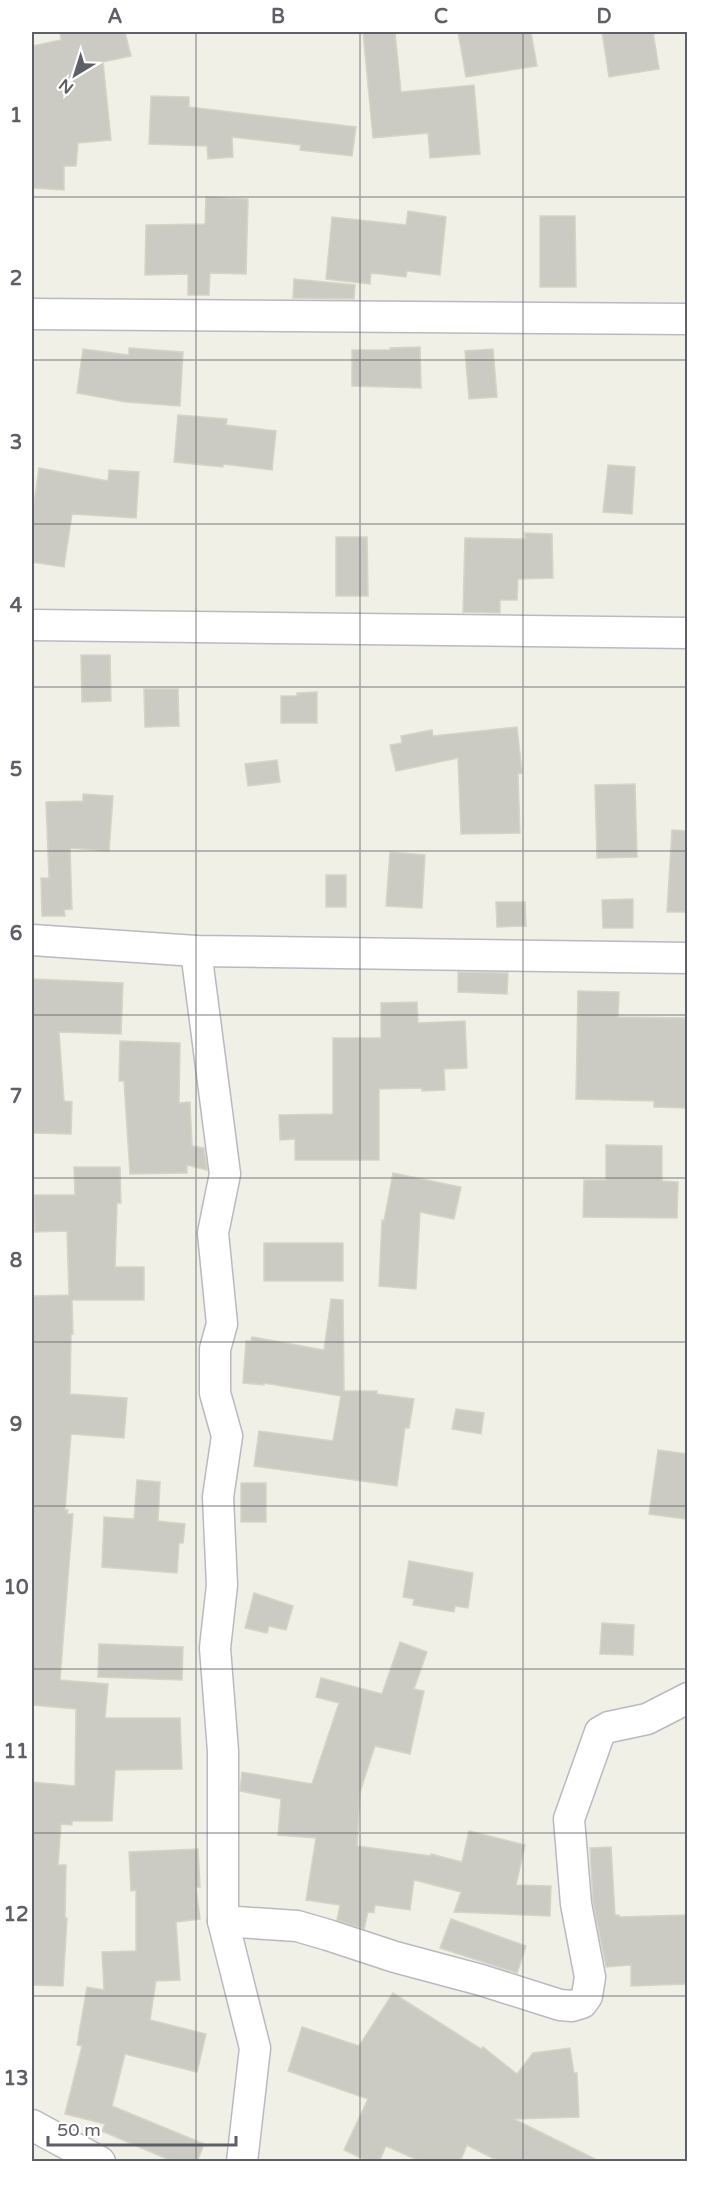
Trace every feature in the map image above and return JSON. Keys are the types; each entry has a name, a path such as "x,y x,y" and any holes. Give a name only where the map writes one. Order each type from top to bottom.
{"street":[{"path":"32,314 687,318"},
{"path":"32,625 687,633"},
{"path":"32,940 196,951 687,958"},
{"path":"196,951 225,1174 213,1233 222,1324 215,1349 215,1392 227,1436 218,1497 222,1585 215,1648 223,1751 223,1921 255,2048 242,2162"},
{"path":"223,1921 297,1926 395,1958 481,1980 560,2005 572,2006 582,2003 587,1996 590,1977 576,1904 569,1820 600,1731 647,1719 687,1698"},
{"path":"32,2125 100,2162"}],"building":[{"path":"60,32 125,32 131,56 103,62 111,140 78,143 76,166 64,166 64,190 32,188 32,46 61,40"},
{"path":"363,32 395,32 401,92 474,85 480,154 430,158 428,133 373,138"},
{"path":"458,32 531,32 537,66 466,77"},
{"path":"602,32 653,32 659,69 609,77"},
{"path":"151,96 189,97 189,107 356,127 352,156 300,150 301,145 232,137 233,157 208,159 207,146 149,144"},
{"path":"206,197 248,199 246,274 210,273 209,295 188,295 188,274 145,275 146,225 205,224"},
{"path":"408,211 446,217 440,275 407,271 406,277 371,273 370,284 326,279 332,217 406,225"},
{"path":"540,216 575,216 576,287 540,287"},
{"path":"294,279 355,285 354,299 293,298"},
{"path":"420,347 421,388 352,386 352,350"},
{"path":"129,348 183,352 180,406 126,402 77,393 83,349 129,355"},
{"path":"493,349 497,397 469,399 465,351"},
{"path":"178,415 227,419 226,425 276,431 272,470 223,464 223,467 174,462"},
{"path":"608,465 635,467 632,514 603,512"},
{"path":"39,468 108,481 109,470 139,472 136,518 72,514 64,567 32,562 32,517"},
{"path":"525,533 552,534 553,578 518,579 517,600 500,600 500,613 463,612 465,538 525,539"},
{"path":"336,537 367,537 368,596 336,596"},
{"path":"81,655 110,655 111,701 82,702"},
{"path":"144,689 178,689 179,726 145,727"},
{"path":"317,692 317,723 281,723 281,696"},
{"path":"517,727 522,773 518,774 520,833 461,834 458,758 396,771 390,745 402,743 401,736 432,730 433,736"},
{"path":"277,760 280,782 248,786 245,764"},
{"path":"635,784 637,857 597,858 595,785"},
{"path":"83,794 113,796 109,851 70,848 72,909 64,910 65,916 42,916 41,878 49,878 46,802 83,801"},
{"path":"672,830 687,831 687,912 667,912"},
{"path":"390,852 425,855 422,908 386,906"},
{"path":"326,875 346,875 346,907 326,907"},
{"path":"633,899 633,928 603,928 602,900"},
{"path":"496,902 525,902 526,926 497,927"},
{"path":"458,972 508,973 507,994 458,992"},
{"path":"32,979 123,983 121,1034 59,1032 64,1101 72,1102 71,1134 32,1133"},
{"path":"578,991 619,992 618,1017 687,1018 686,1108 654,1107 654,1101 576,1099"},
{"path":"417,1002 418,1023 465,1021 467,1068 444,1069 445,1090 379,1089 379,1160 295,1160 295,1139 280,1140 279,1115 333,1114 333,1038 381,1038 381,1003"},
{"path":"120,1041 180,1043 179,1103 190,1102 192,1146 204,1148 207,1170 187,1165 187,1173 130,1174 124,1081 119,1081"},
{"path":"606,1145 662,1146 662,1181 678,1182 677,1218 583,1217 584,1180 606,1180"},
{"path":"74,1167 120,1167 121,1203 117,1203 115,1267 144,1267 144,1300 72,1300 70,1394 127,1398 124,1438 71,1434 65,1510 68,1510 67,1514 73,1514 60,1680 108,1684 105,1718 180,1718 182,1769 115,1770 112,1821 72,1821 72,1825 61,1824 58,1865 66,1865 65,1918 67,1918 63,1986 32,1985 32,1782 75,1786 76,1709 32,1705 32,1296 69,1295 67,1231 35,1232 34,1195 75,1195"},
{"path":"393,1173 461,1187 454,1219 420,1212 416,1289 379,1286 382,1220 384,1221"},
{"path":"264,1243 343,1243 343,1281 264,1281"},
{"path":"331,1299 343,1300 344,1391 377,1391 377,1394 414,1399 409,1428 405,1428 397,1486 254,1466 259,1431 333,1441 341,1396 264,1383 264,1385 243,1383 246,1341 251,1341 252,1337 324,1350"},
{"path":"456,1409 484,1413 481,1434 452,1429"},
{"path":"658,1450 687,1454 685,1519 649,1514"},
{"path":"137,1480 160,1482 158,1521 185,1524 183,1543 179,1543 177,1573 102,1567 104,1517 134,1519"},
{"path":"241,1483 266,1483 266,1522 241,1522"},
{"path":"409,1561 473,1573 468,1608 455,1606 454,1612 413,1605 414,1599 403,1597"},
{"path":"254,1593 293,1606 286,1630 269,1626 267,1633 245,1628"},
{"path":"602,1623 634,1625 633,1655 600,1654"},
{"path":"400,1642 427,1652 414,1689 424,1691 410,1754 375,1746 360,1792 357,1846 431,1856 431,1854 462,1862 469,1831 525,1845 516,1885 551,1886 550,1916 454,1912 461,1892 414,1880 410,1910 375,1905 374,1913 368,1912 364,1929 337,1920 340,1905 306,1900 316,1838 278,1835 281,1799 240,1791 242,1772 312,1784 339,1703 316,1697 321,1678 382,1694"},
{"path":"99,1644 183,1647 182,1680 98,1677"},
{"path":"611,1847 615,1915 619,1917 687,1915 687,1984 631,1986 631,1965 606,1967 593,1902 590,1848"},
{"path":"198,1849 200,1887 196,1887 200,1919 176,1922 180,1980 156,1981 150,2020 206,2034 197,2072 125,2054 112,2106 204,2144 197,2162 174,2162 102,2131 105,2124 65,2114 82,2046 77,2045 87,1987 104,1990 102,1952 136,1951 136,1890 131,1891 129,1852"},
{"path":"451,1919 526,1946 517,1973 440,1948"},
{"path":"393,1993 481,2049 483,2047 517,2074 533,2053 570,2048 574,2073 577,2073 579,2117 514,2119 601,2162 500,2162 467,2145 460,2162 422,2162 386,2146 379,2162 369,2162 344,2150 368,2099 288,2071 302,2027 359,2046"}]}
